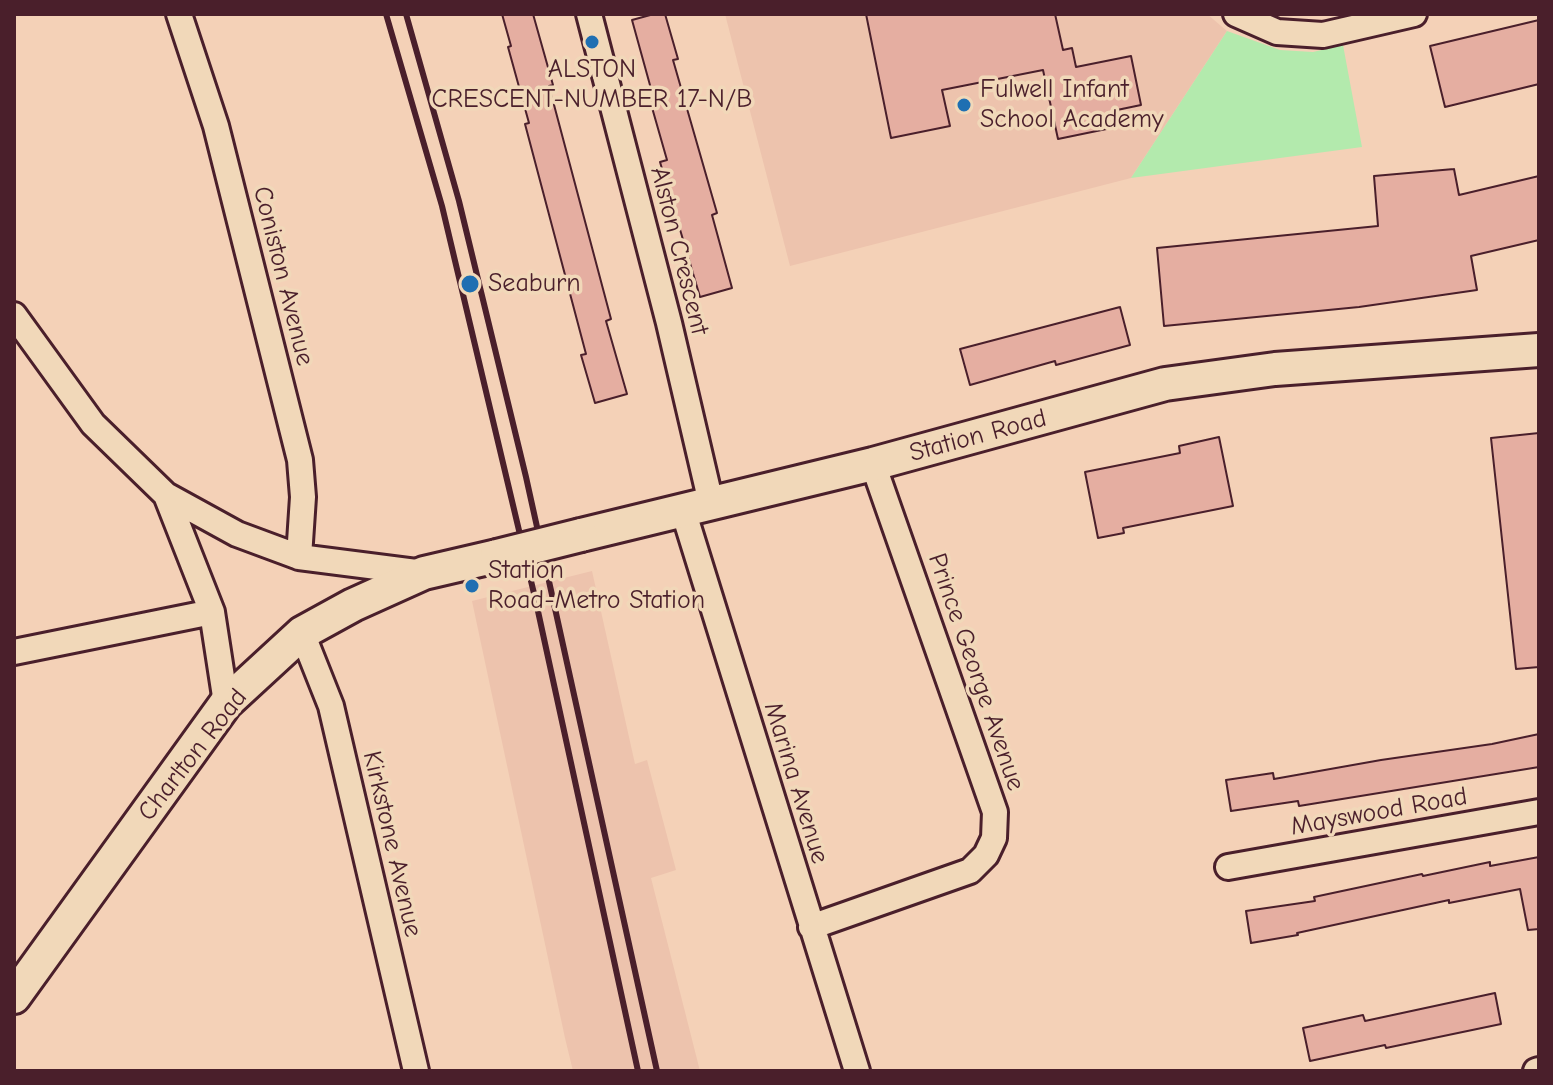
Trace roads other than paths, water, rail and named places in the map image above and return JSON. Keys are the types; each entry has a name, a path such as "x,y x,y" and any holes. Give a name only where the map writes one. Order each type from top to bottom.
{"main road":[{"name":"Station Road","path":"424,573 873,464 1165,384 1275,369 1539,350"},
{"name":"Charlton Road","path":"14,997 226,703 302,633 353,605 424,573"}],"street":[{"name":"Coniston Avenue","path":"179,14 216,126 300,460 303,497 299,557"},
{"name":"Alston Crescent","path":"589,14 669,323 697,507"},
{"path":"1236,14 1277,32 1323,35 1414,14"},
{"path":"15,320 93,424 166,495 237,534 299,557 424,573"},
{"name":"Prince George Avenue","path":"811,927 970,871 986,855 994,838 995,812 873,464"},
{"path":"166,495 212,612 226,703"},
{"name":"Marina Avenue","path":"697,507 811,927 857,1071"},
{"path":"14,652 212,612"},
{"name":"Kirkstone Avenue","path":"302,633 331,706 416,1071"},
{"name":"Mayswood Road","path":"1228,867 1539,812"}],"railway":[{"path":"386,14 442,206 536,602 638,1071"},
{"path":"406,14 459,201 526,477 657,1071"}],"place":[{"name":"ALSTON CRESCENT-NUMBER 17-N/B","path":"592,42"},
{"name":"Fulwell Infant School Academy","path":"964,105"},
{"name":"Seaburn","path":"470,284"},
{"name":"Station Road-Metro Station","path":"472,586"}]}
